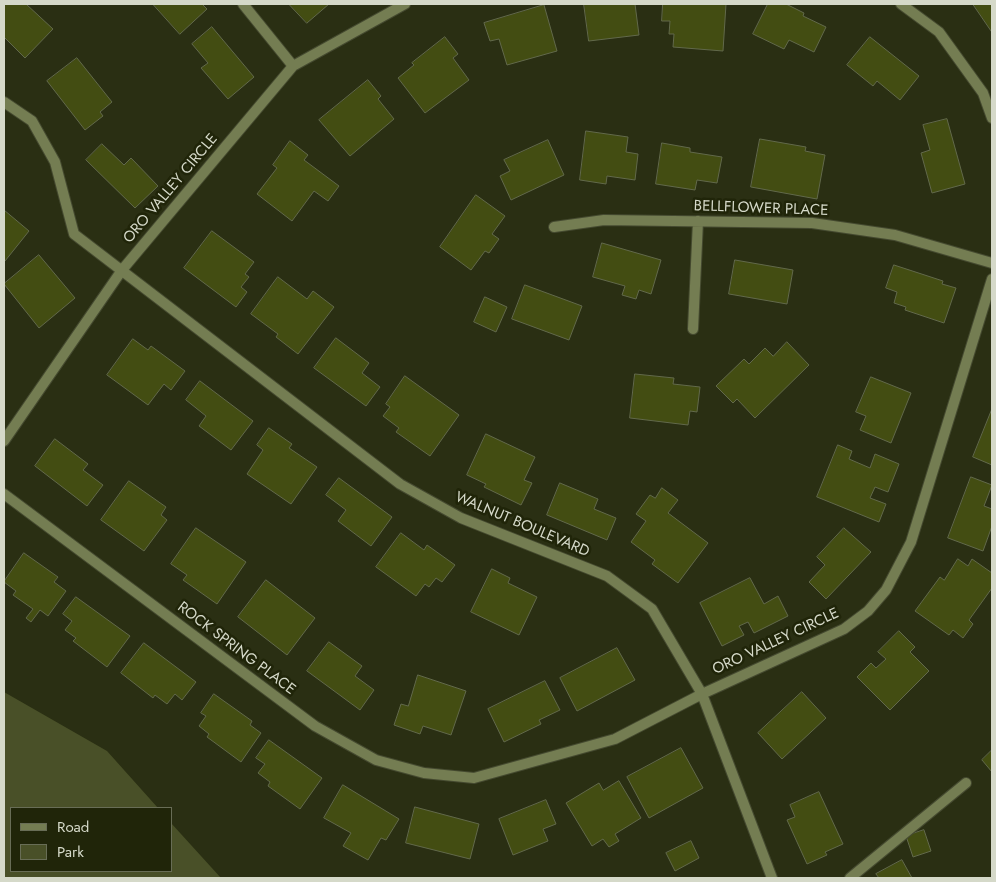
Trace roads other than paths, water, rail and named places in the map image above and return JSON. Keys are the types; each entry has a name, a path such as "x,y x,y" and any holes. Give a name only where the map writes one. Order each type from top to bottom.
{"street":[{"path":"243,4 293,66"},
{"name":"ORO VALLEY CIRCLE","path":"4,440 122,270 293,66 405,4"},
{"path":"901,4 939,32 983,93 992,118"},
{"name":"WALNUT BOULEVARD","path":"4,102 32,121 55,162 74,234 400,484 461,518 607,576 652,609 702,694 772,878"},
{"name":"BELLFLOWER PLACE","path":"554,227 604,220 812,223 895,235 992,263"},
{"path":"693,329 698,221"},
{"name":"ORO VALLEY CIRCLE","path":"474,778 615,739 702,694 844,629 868,611 886,590 911,542 992,279"},
{"name":"ROCK SPRING PLACE","path":"4,494 314,726 376,760 424,774 474,778"},
{"path":"850,878 966,783"}]}
